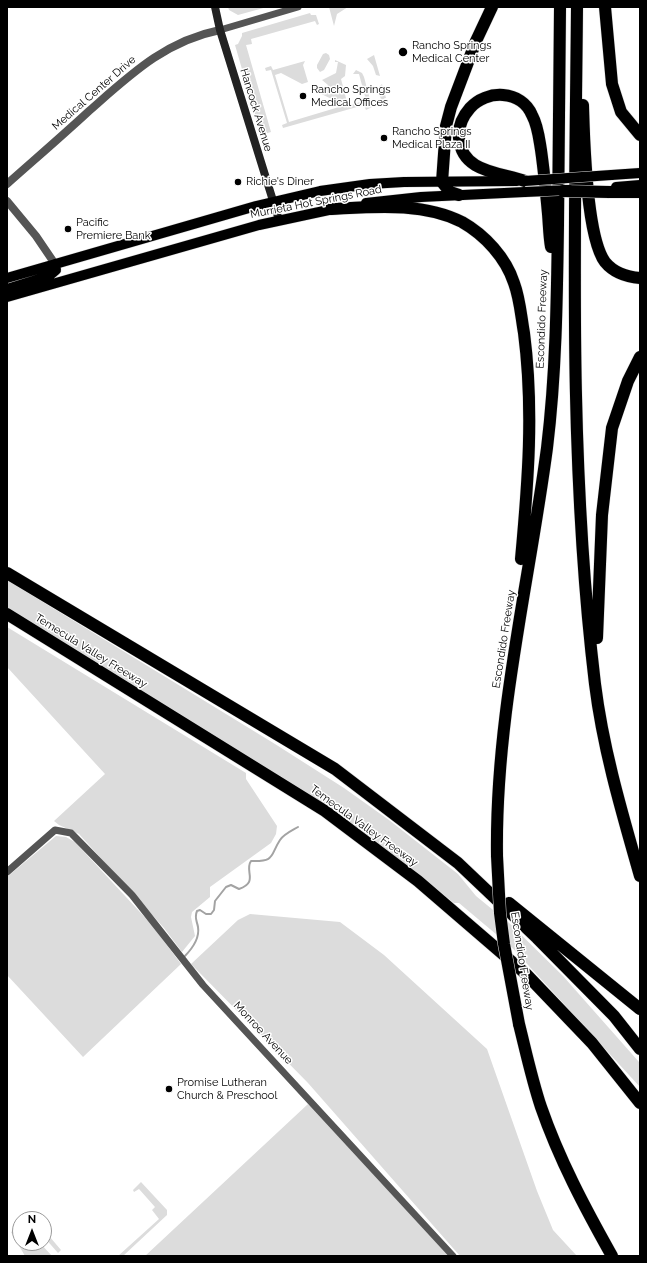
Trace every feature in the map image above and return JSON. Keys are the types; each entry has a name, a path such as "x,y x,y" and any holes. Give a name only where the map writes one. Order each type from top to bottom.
{"highway":[{"path":"460,195 450,192 442,182 446,126 451,107 476,41 492,7"},
{"name":"Escondido Freeway","path":"560,7 557,275 554,364 547,447 512,664 501,753 497,823 498,856 504,944 519,1024 533,1080 553,1137 594,1223 612,1256"},
{"path":"577,7 575,144 577,399 585,575 596,685 621,808 640,876"},
{"path":"605,7 612,84 621,112 640,135"},
{"path":"576,74 583,97 587,183 598,245 602,257 612,268 625,276 640,278"},
{"path":"525,187 484,171 474,165 464,154 460,141 460,127 469,109 480,100 498,95 511,96 522,102 532,115 538,132 550,240 557,275"},
{"path":"563,191 610,190 640,192"},
{"path":"331,209 400,208 442,214 462,222 492,247 505,264 514,282 519,300 526,354 530,414 529,477 512,664"},
{"path":"596,685 602,515 612,428 628,381 640,357"},
{"name":"Temecula Valley Freeway","path":"7,573 335,769 458,863 537,938 614,1016 640,1049"},
{"name":"Temecula Valley Freeway","path":"7,614 325,811 418,881 526,974 592,1043 640,1103"},
{"path":"458,863 529,918 640,1009"}],"main road":[{"name":"Hancock Avenue","path":"215,7 220,30 279,220"},
{"name":"Murrieta Hot Springs Road","path":"7,297 178,247 279,220 331,209 391,199 460,195 640,173"},
{"name":"Murrieta Hot Springs Road","path":"7,278 273,202 320,191 370,184 442,182 563,191"},
{"path":"610,190 640,185"},
{"path":"7,289 49,276 56,270 55,264"}],"street":[{"name":"Medical Center Drive","path":"7,184 125,78 148,61 182,42 203,33 220,30 298,7"},
{"path":"7,201 36,236 55,264"},
{"name":"Monroe Avenue","path":"7,872 55,830 71,833 132,894 203,985 453,1256"}],"shaded area":[{"path":"228,7 267,7 238,15 229,10"},
{"path":"329,7 348,7 337,14 334,26"},
{"path":"310,13 311,15 316,15 319,24 317,25 315,21 251,39 252,44 246,45 271,132 261,135 235,45 238,44 242,33"},
{"path":"326,53 329,55 330,59 324,70 320,72 317,65 323,54"},
{"path":"374,55 380,76 376,75 373,66 367,59"},
{"path":"335,60 346,65 345,76 341,79 348,106 366,100 359,74 353,74 356,70 362,73 364,77 372,107 366,110 364,105 283,128 282,125 287,123 271,70 266,71 265,68 271,66 273,70 305,61 303,65 308,82 302,84 281,73 275,75 289,122 339,107 338,102 315,91 313,84 325,90 328,85 322,80 336,73 338,62 335,62"},
{"path":"382,84 386,98 381,100 378,88"},
{"path":"7,580 275,744 344,788 389,820 458,874 476,896 498,914 503,940 459,903 454,903 356,827 7,609"},
{"path":"7,627 246,773 246,779 277,826 276,834 271,843 210,887 210,897 192,912 191,917 195,936 182,952 164,928 79,834 59,825 54,821 105,774 7,667"},
{"path":"56,836 66,837 75,842 151,924 181,964 83,1057 7,975 7,877"},
{"path":"250,914 340,922 384,955 487,1049 537,1191 553,1230 577,1256 460,1256 308,1083 191,964 238,920"},
{"path":"503,917 563,976 639,1062 640,1087 506,941"},
{"path":"308,1104 449,1256 145,1256"},
{"path":"141,1182 167,1210 167,1215 123,1256 118,1256 159,1219 152,1210 155,1207 139,1189 134,1192 133,1190"},
{"path":"52,1239 61,1250 58,1253 52,1246"},
{"path":"22,1251 47,1251 52,1256 25,1256"}],"waterway":[{"path":"184,957 192,948 198,936 196,918 197,911 200,910 206,914 211,914 214,910 215,901 226,887 231,885 239,889 245,886 250,880 249,865 251,861 269,859 282,838 298,827"}],"place":[{"name":"Rancho Springs Medical Center","path":"403,52"},
{"name":"Rancho Springs Medical Offices","path":"303,96"},
{"name":"Rancho Springs Medical Plaza II","path":"384,138"},
{"name":"Richie's Diner","path":"238,182"},
{"name":"Pacific Premiere Bank","path":"68,229"},
{"name":"Promise Lutheran Church & Preschool","path":"169,1089"}]}
